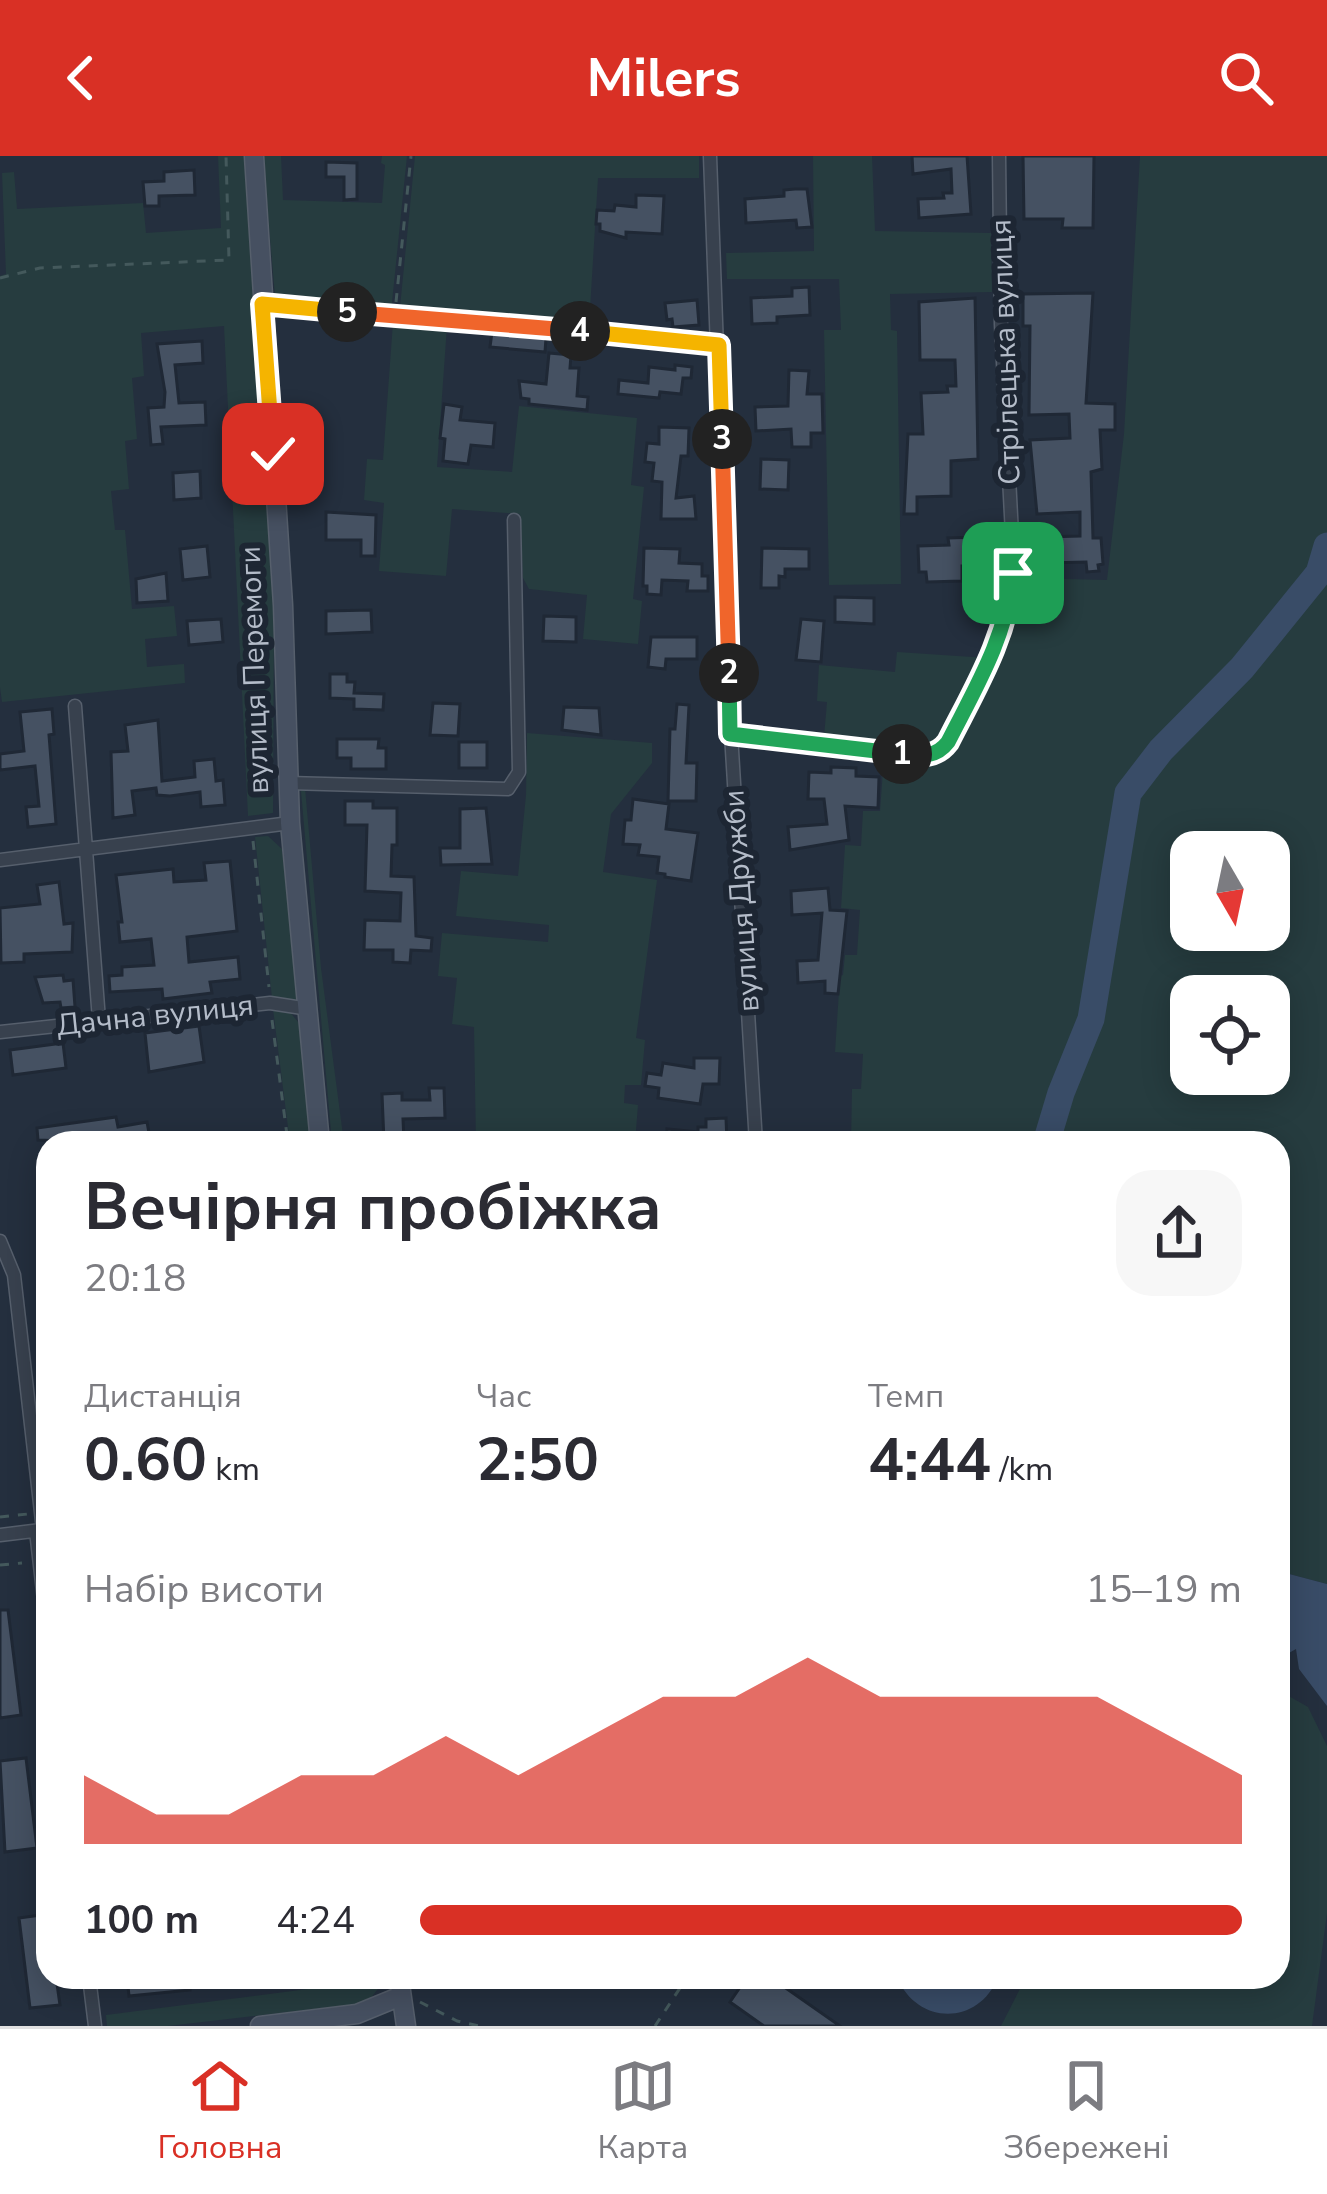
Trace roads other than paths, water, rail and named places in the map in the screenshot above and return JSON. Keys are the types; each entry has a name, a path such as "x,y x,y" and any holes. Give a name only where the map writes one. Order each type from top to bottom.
{"main road":[{"name":"вулиця Перемоги","path":"254,156 283,605 290,823 319,1131"},
{"path":"260,2026 357,2014 395,1989"},
{"path":"400,1989 406,2026"}],"street":[{"name":"вулиця Дружби","path":"710,156 730,734 755,1131"},
{"name":"Стрілецька вулиця","path":"730,734 928,756 941,752 948,742 990,660 1009,612 1013,573 1001,324 999,156"},
{"path":"288,783 508,789 515,782 519,772 514,520"},
{"path":"74,706 99,1020"},
{"path":"0,860 290,823"},
{"name":"Дачна вулиця","path":"0,1032 270,1003 309,1009"},
{"path":"0,1241 14,1276 36,1468"},
{"path":"0,1535 36,1531"},
{"path":"90,1989 95,2026"}],"lane":[{"path":"262,304 719,345"}],"water":[{"path":"1290,1574 1327,1584 1327,1706 1299,1669 1296,1649 1290,1652"},
{"path":"904,1989 991,1989 977,2005 948,2014 919,2005"}],"waterway":[{"path":"1050,1131 1091,1019 1128,793 1161,750 1242,668 1319,573 1327,546"}]}
